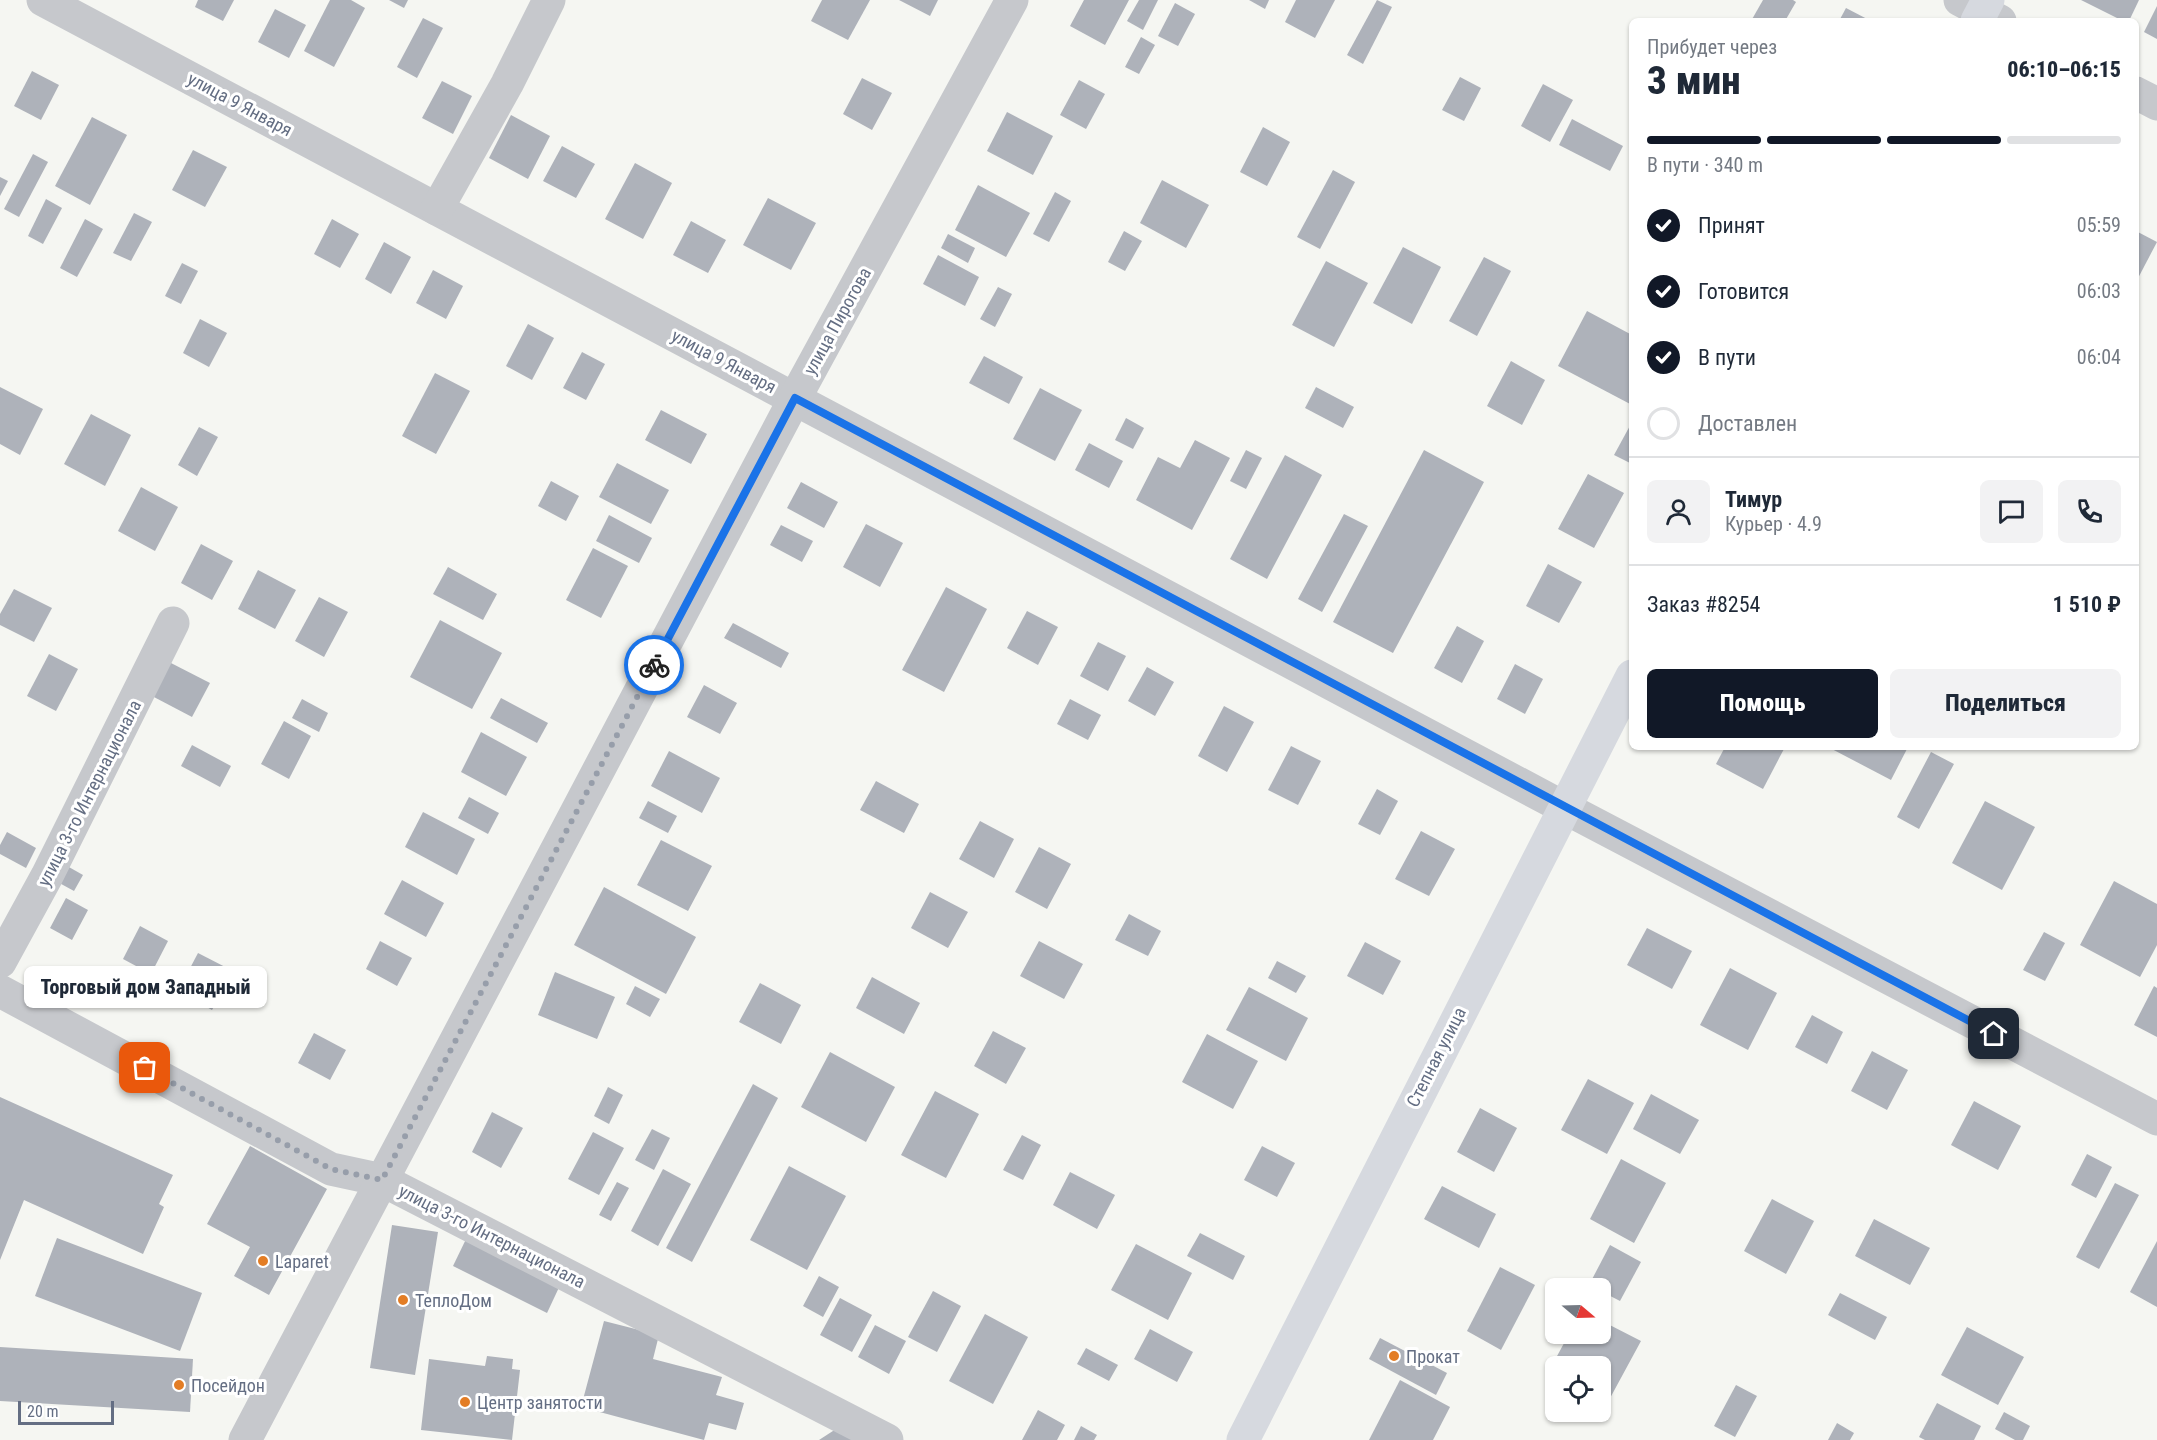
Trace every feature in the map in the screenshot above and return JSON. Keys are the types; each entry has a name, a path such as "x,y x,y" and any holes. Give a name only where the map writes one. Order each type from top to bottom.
{"main road":[{"name":"Степная улица","path":"1243,1440 1563,807 1629,682"}],"street":[{"name":"улица 9 Января","path":"43,0 1563,807 2157,1119"},
{"path":"437,209 507,84 549,0"},
{"name":"улица Пирогова","path":"245,1440 795,398 1012,0"},
{"path":"2139,95 2157,104"},
{"name":"улица 3-го Интернационала","path":"0,962 47,876 173,623"},
{"name":"улица 3-го Интернационала","path":"0,991 331,1169 382,1180 887,1440"}],"building":[{"path":"198,0 234,0 223,21 195,7"},
{"path":"330,0 351,0 365,8 334,67 304,51"},
{"path":"389,0 408,0 404,8"},
{"path":"822,0 870,0 848,40 811,21"},
{"path":"899,0 938,0 930,16"},
{"path":"1084,0 1129,0 1105,45 1070,26"},
{"path":"1139,0 1158,0 1143,30 1127,21"},
{"path":"1249,0 1269,0 1265,9"},
{"path":"1296,0 1335,0 1315,38 1285,22"},
{"path":"1377,0 1392,7 1363,64 1347,55"},
{"path":"1763,0 1793,0 1796,2 1787,18 1753,18"},
{"path":"2081,0 2139,0 2130,18 2117,18"},
{"path":"1175,3 1195,14 1178,46 1158,36"},
{"path":"2157,6 2157,39 2144,32"},
{"path":"1846,8 1865,18 1841,18"},
{"path":"275,9 306,25 289,58 258,42"},
{"path":"423,18 443,28 417,78 397,67"},
{"path":"1141,37 1155,45 1139,74 1125,67"},
{"path":"32,71 59,85 41,120 14,106"},
{"path":"1460,77 1481,88 1464,121 1442,110"},
{"path":"862,78 892,93 872,130 843,114"},
{"path":"1079,80 1105,94 1086,129 1060,115"},
{"path":"442,81 472,96 453,134 422,118"},
{"path":"1543,84 1573,100 1550,142 1521,126"},
{"path":"1007,112 1053,136 1033,175 987,151"},
{"path":"511,115 550,136 528,179 489,158"},
{"path":"92,117 127,135 90,205 55,186"},
{"path":"1572,119 1623,146 1610,171 1559,145"},
{"path":"1263,127 1290,142 1267,186 1240,172"},
{"path":"562,146 595,164 576,198 543,181"},
{"path":"193,150 227,167 205,207 172,190"},
{"path":"33,154 48,162 19,217 4,209"},
{"path":"635,163 672,183 643,239 605,219"},
{"path":"1333,170 1355,182 1320,249 1297,237"},
{"path":"0,177 8,181 0,196"},
{"path":"1162,180 1209,205 1186,248 1140,223"},
{"path":"978,185 1030,213 1006,257 955,230"},
{"path":"1055,192 1071,201 1049,242 1033,234"},
{"path":"768,198 816,223 791,270 743,245"},
{"path":"46,199 62,208 43,244 28,236"},
{"path":"134,213 152,222 131,261 113,253"},
{"path":"85,219 103,229 77,277 60,268"},
{"path":"332,219 359,234 340,268 314,254"},
{"path":"691,221 726,240 708,273 673,255"},
{"path":"1124,231 1142,241 1125,271 1108,262"},
{"path":"2139,233 2157,242 2139,276"},
{"path":"948,234 975,248 968,263 941,248"},
{"path":"384,242 411,257 391,294 365,279"},
{"path":"1403,247 1441,267 1412,324 1373,303"},
{"path":"938,255 979,277 965,306 923,284"},
{"path":"1484,257 1511,271 1477,336 1449,321"},
{"path":"1326,261 1368,283 1334,347 1292,325"},
{"path":"182,263 198,271 181,304 165,296"},
{"path":"433,270 463,286 446,319 416,303"},
{"path":"998,287 1012,294 995,327 980,319"},
{"path":"1587,311 1629,333 1629,403 1558,366"},
{"path":"200,319 227,333 209,367 183,353"},
{"path":"528,324 554,338 532,380 506,366"},
{"path":"582,352 605,364 586,400 563,388"},
{"path":"984,356 1023,377 1009,404 969,383"},
{"path":"1511,361 1545,380 1522,425 1487,406"},
{"path":"435,373 470,391 436,454 402,436"},
{"path":"0,387 43,409 20,455 0,444"},
{"path":"1316,387 1354,407 1343,428 1305,408"},
{"path":"1040,388 1082,410 1055,461 1013,439"},
{"path":"661,410 707,434 691,464 645,440"},
{"path":"91,414 131,435 105,486 64,464"},
{"path":"1126,418 1144,428 1133,449 1115,440"},
{"path":"199,427 218,437 197,476 178,465"},
{"path":"1629,428 1629,462 1614,455"},
{"path":"1195,440 1230,458 1192,530 1136,500 1158,457 1180,468"},
{"path":"1089,443 1123,461 1109,488 1075,470"},
{"path":"1246,450 1262,458 1246,489 1230,481"},
{"path":"1424,450 1484,482 1393,653 1333,622"},
{"path":"1285,455 1322,475 1267,579 1230,559"},
{"path":"617,463 669,490 651,524 599,497"},
{"path":"1588,474 1624,493 1594,548 1558,529"},
{"path":"551,481 579,496 566,521 538,506"},
{"path":"801,482 838,502 824,528 787,508"},
{"path":"141,487 178,507 155,551 118,531"},
{"path":"1344,514 1368,526 1322,612 1298,599"},
{"path":"609,515 652,538 639,563 596,541"},
{"path":"866,524 903,543 880,587 843,567"},
{"path":"781,525 813,541 802,562 770,545"},
{"path":"201,544 233,561 212,600 181,583"},
{"path":"593,548 628,566 601,618 566,600"},
{"path":"1548,564 1582,582 1559,623 1526,606"},
{"path":"448,567 497,594 483,620 433,594"},
{"path":"258,570 296,590 275,629 238,609"},
{"path":"946,587 987,609 944,692 902,670"},
{"path":"14,589 52,608 34,642 0,625 0,614"},
{"path":"319,597 348,612 324,657 295,641"},
{"path":"1027,611 1058,627 1038,665 1007,648"},
{"path":"440,620 502,653 472,709 410,677"},
{"path":"733,623 789,653 781,668 724,638"},
{"path":"1457,626 1484,641 1462,683 1434,668"},
{"path":"1098,642 1126,656 1108,691 1080,676"},
{"path":"49,654 78,669 56,711 27,696"},
{"path":"169,662 210,683 192,717 152,696"},
{"path":"1515,664 1543,679 1525,714 1497,699"},
{"path":"1147,667 1174,682 1155,716 1128,701"},
{"path":"704,685 737,703 720,734 687,717"},
{"path":"501,698 548,723 537,743 490,718"},
{"path":"302,699 328,713 319,732 292,718"},
{"path":"1070,699 1101,715 1088,740 1057,724"},
{"path":"1224,706 1254,722 1227,772 1198,756"},
{"path":"284,721 311,736 289,779 261,764"},
{"path":"481,732 527,757 506,796 461,772"},
{"path":"192,745 231,766 220,787 181,766"},
{"path":"1291,746 1321,761 1298,805 1268,790"},
{"path":"1723,750 1783,750 1763,789 1716,764"},
{"path":"1834,750 1906,750 1891,780"},
{"path":"669,751 720,778 702,813 651,786"},
{"path":"1931,752 1954,764 1919,829 1897,817"},
{"path":"876,781 919,804 904,833 860,810"},
{"path":"1377,789 1398,801 1380,835 1358,824"},
{"path":"469,797 499,813 488,834 458,818"},
{"path":"648,801 677,816 668,833 639,818"},
{"path":"1985,801 2035,827 2002,890 1952,863"},
{"path":"423,812 475,839 457,875 405,847"},
{"path":"980,821 1014,839 994,878 959,859"},
{"path":"1421,831 1455,849 1429,896 1395,879"},
{"path":"7,832 36,848 26,868 0,854 0,845"},
{"path":"661,840 712,866 688,911 637,885"},
{"path":"1039,847 1071,864 1047,909 1015,892"},
{"path":"60,862 83,875 74,891 52,879"},
{"path":"402,880 444,903 426,937 384,914"},
{"path":"2114,881 2157,904 2157,945 2140,977 2080,945"},
{"path":"604,887 696,937 666,994 574,945"},
{"path":"930,892 968,912 948,948 911,928"},
{"path":"66,898 88,910 72,940 50,928"},
{"path":"1129,914 1161,931 1148,956 1115,940"},
{"path":"140,926 168,941 151,974 123,959"},
{"path":"1647,928 1692,951 1672,989 1627,965"},
{"path":"2044,932 2065,943 2045,981 2023,970"},
{"path":"380,941 412,958 397,986 366,969"},
{"path":"1039,941 1083,964 1064,999 1020,976"},
{"path":"1365,942 1401,961 1383,995 1347,976"},
{"path":"198,953 233,971 212,1010 178,991"},
{"path":"1277,961 1306,976 1296,993 1268,978"},
{"path":"1730,968 1777,993 1748,1050 1700,1025"},
{"path":"555,972 615,997 597,1039 538,1015"},
{"path":"872,977 920,1003 904,1034 856,1008"},
{"path":"760,983 801,1005 781,1044 739,1022"},
{"path":"635,986 660,999 650,1017 626,1004"},
{"path":"2154,986 2157,988 2157,1037 2134,1025"},
{"path":"1249,987 1308,1018 1286,1061 1226,1030"},
{"path":"1812,1015 1843,1032 1827,1064 1795,1047"},
{"path":"993,1031 1026,1048 1006,1084 974,1066"},
{"path":"314,1033 346,1050 330,1080 298,1063"},
{"path":"1207,1034 1258,1061 1233,1109 1182,1082"},
{"path":"1872,1051 1908,1070 1887,1110 1851,1091"},
{"path":"830,1052 895,1087 866,1142 801,1107"},
{"path":"1588,1079 1634,1103 1607,1154 1561,1130"},
{"path":"753,1084 778,1098 692,1262 666,1248"},
{"path":"608,1087 623,1095 609,1124 594,1116"},
{"path":"935,1091 979,1114 946,1178 901,1155"},
{"path":"1651,1094 1699,1120 1680,1154 1633,1129"},
{"path":"0,1097 173,1175 159,1204 164,1207 143,1254 24,1200 0,1260"},
{"path":"1974,1101 2021,1126 1998,1170 1951,1145"},
{"path":"1480,1108 1517,1128 1494,1172 1457,1152"},
{"path":"492,1112 523,1128 501,1168 472,1152"},
{"path":"652,1129 670,1138 654,1170 635,1160"},
{"path":"593,1132 624,1148 599,1195 568,1179"},
{"path":"1022,1135 1041,1145 1023,1180 1003,1170"},
{"path":"250,1146 327,1189 269,1295 234,1276 250,1247 207,1224"},
{"path":"1262,1146 1295,1163 1277,1197 1244,1180"},
{"path":"2087,1154 2112,1167 2096,1198 2071,1185"},
{"path":"1621,1159 1666,1183 1634,1243 1590,1219"},
{"path":"789,1166 846,1196 807,1270 750,1240"},
{"path":"663,1169 691,1184 658,1246 631,1231"},
{"path":"1070,1172 1115,1195 1097,1229 1053,1205"},
{"path":"617,1182 629,1188 611,1221 599,1215"},
{"path":"2115,1183 2139,1195 2099,1269 2076,1257"},
{"path":"1442,1186 1496,1214 1479,1248 1424,1219"},
{"path":"1772,1199 1814,1221 1786,1274 1744,1251"},
{"path":"1874,1219 1930,1248 1910,1285 1855,1256"},
{"name":"ТеплоДом","path":"392,1225 438,1232 415,1375 370,1368"},
{"path":"1200,1233 1245,1256 1233,1280 1187,1256"},
{"path":"468,1235 562,1281 547,1313 453,1266"},
{"path":"57,1238 202,1293 180,1351 35,1296"},
{"path":"2157,1241 2157,1307 2130,1292"},
{"path":"1136,1244 1192,1273 1168,1320 1111,1290"},
{"path":"1610,1245 1641,1262 1620,1301 1611,1296 1611,1278 1593,1278"},
{"path":"1500,1267 1535,1285 1501,1350 1467,1331"},
{"path":"819,1276 839,1287 823,1317 803,1306"},
{"path":"933,1291 961,1306 937,1352 908,1337"},
{"path":"1840,1293 1887,1317 1875,1340 1828,1315"},
{"path":"840,1298 872,1315 852,1352 820,1335"},
{"path":"985,1314 1028,1337 993,1404 949,1381"},
{"path":"604,1321 659,1335 653,1359 722,1377 716,1395 744,1403 736,1430 709,1423 704,1440 581,1407"},
{"path":"875,1325 906,1341 889,1374 858,1357"},
{"path":"1611,1326 1641,1341 1611,1396 1611,1356 1557,1356 1564,1344 1611,1344"},
{"path":"1967,1327 2024,1357 1998,1405 1941,1375"},
{"path":"1150,1329 1193,1352 1177,1382 1134,1359"},
{"path":"1380,1338 1447,1373 1436,1395 1369,1359"},
{"path":"0,1347 193,1359 190,1412 0,1401"},
{"path":"1086,1348 1118,1365 1109,1381 1077,1364"},
{"path":"487,1356 513,1359 512,1369 520,1370 512,1440 421,1430 429,1359 485,1366"},
{"path":"1400,1380 1450,1407 1433,1440 1369,1440"},
{"path":"1736,1385 1757,1396 1735,1437 1714,1426"},
{"path":"1937,1403 1981,1426 1974,1440 1925,1440 1919,1437"},
{"path":"1038,1410 1065,1425 1057,1440 1022,1440"},
{"path":"2004,1412 2030,1426 2023,1440 2015,1440 1995,1429"},
{"path":"1837,1423 1854,1433 1850,1440 1828,1440"},
{"path":"1081,1426 1097,1435 1094,1440 1074,1440"},
{"path":"836,1429 857,1440 819,1440"}],"way so far":[{"path":"145,1068 331,1169 382,1180 654,665"}],"place":[{"name":"Торговый дом Западный","path":"145,1068"},
{"name":"Laparet","path":"263,1261"},
{"name":"ТеплоДом","path":"403,1300"},
{"name":"Прокат","path":"1394,1356"},
{"name":"Посейдон","path":"179,1385"},
{"name":"Центр занятости","path":"465,1402"}],"route":[{"path":"654,665 795,398 1994,1034"}]}
